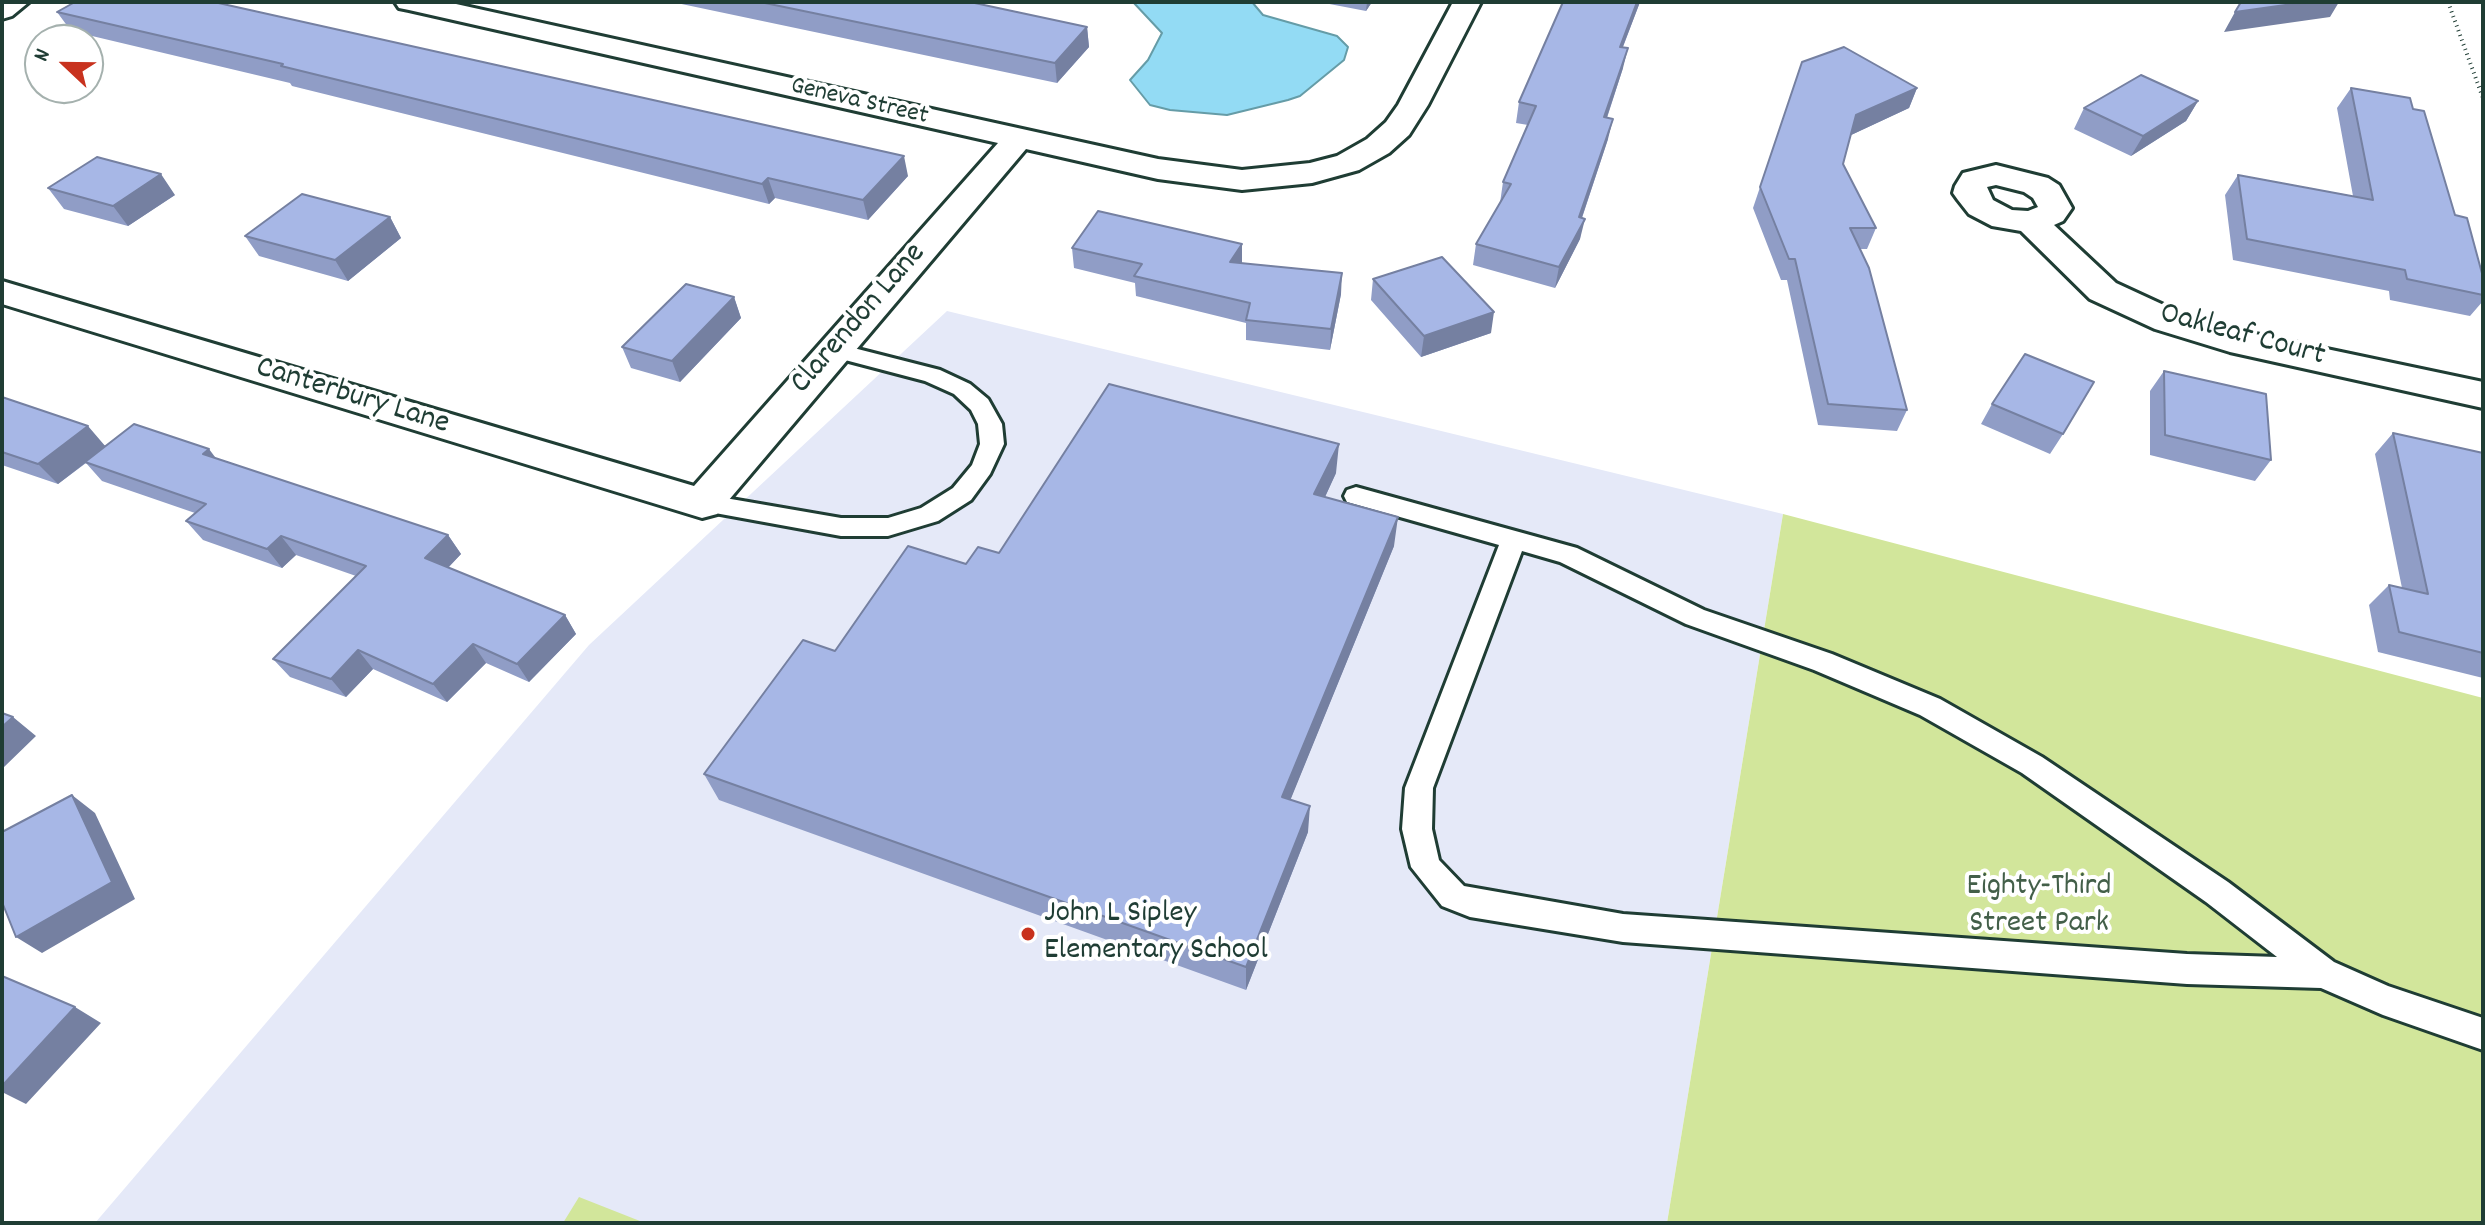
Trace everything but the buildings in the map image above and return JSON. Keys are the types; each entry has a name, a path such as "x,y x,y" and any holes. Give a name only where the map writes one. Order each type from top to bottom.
{"street":[{"path":"2,10 15,2"},
{"name":"Geneva Street","path":"409,2 1158,169 1242,180 1312,173 1348,163 1378,146 1398,128 1467,2"},
{"name":"Clarendon Lane","path":"702,503 1019,138"},
{"name":"Oakleaf Court","path":"2031,222 2103,291 2168,321 2243,343 2483,395"},
{"name":"Canterbury Lane","path":"2,292 702,503"}],"lane":[{"path":"702,503 841,527 888,527 929,515 962,494 982,468 992,444 990,424 980,405 962,389 932,375 834,350"},
{"path":"1356,496 1568,555 1695,617 1823,662 1982,734 2217,892 2323,973 2395,1005 2483,1034"},
{"path":"1514,539 1419,788 1417,829 1426,867 1453,896 1470,903 1623,928 2157,967 2323,973"}],"path":[{"path":"2448,2 2483,98"}],"shaded area":[{"name":"John L Sipley Elementary School","path":"947,311 1783,514 1667,1223 95,1223 589,645"}],"green space":[{"name":"Eighty-Third Street Park","path":"1783,514 2483,698 2483,1223 1667,1223"},
{"path":"579,1197 645,1223 563,1223"}],"water":[{"path":"1133,2 1252,2 1263,15 1337,36 1348,47 1344,60 1300,96 1227,115 1170,110 1150,105 1130,80 1148,60 1162,33"}],"place":[{"name":"John L Sipley Elementary School","path":"1028,934"}]}
